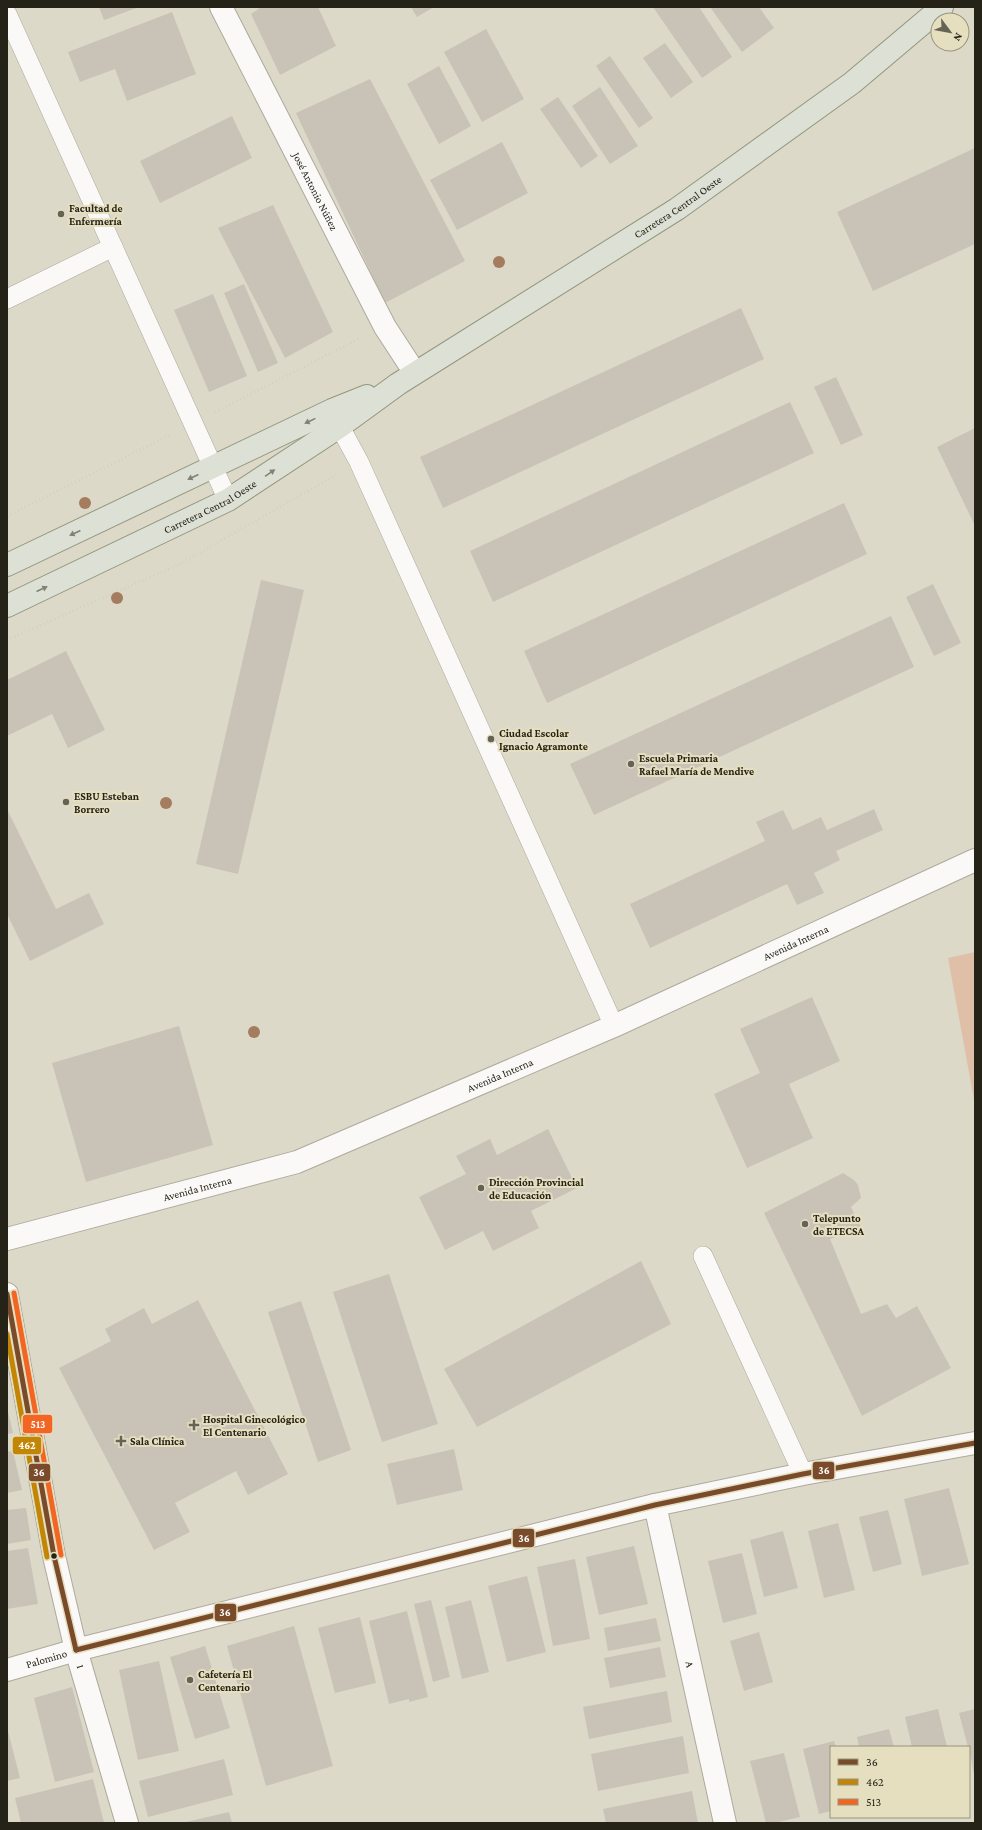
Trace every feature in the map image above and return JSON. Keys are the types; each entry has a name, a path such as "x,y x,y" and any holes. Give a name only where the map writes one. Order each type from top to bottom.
{"main road":[{"name":"Carretera Central Oeste","path":"7,606 228,500 335,419 406,378 677,209 852,83 942,7"},
{"name":"Carretera Central Oeste","path":"7,565 213,468 335,419"}],"street":[{"name":"José Antonio Núñez","path":"223,8 385,326 406,378"},
{"name":"Avenida Interna","path":"7,1240 297,1162 614,1026 975,860"},
{"name":"1","path":"7,1294 54,1556 76,1650 127,1823"},
{"name":"Palomino","path":"7,1670 76,1650 656,1505 803,1474 975,1443"},
{"name":"A","path":"656,1505 725,1823"}],"lane":[{"path":"7,14 228,500"},
{"path":"7,299 113,247"},
{"path":"335,419 359,462 614,1026"},
{"path":"703,1256 803,1474"}],"path":[{"path":"7,640 178,565 359,462"}],"shaded area":[{"path":"975,952 975,1105 948,958"}],"building":[{"path":"99,7 139,7 104,20"},
{"path":"261,7 318,7 336,46 280,75 251,14"},
{"path":"411,7 434,7 417,17"},
{"path":"653,7 699,7 732,57 702,78"},
{"path":"710,7 759,7 774,28 742,52"},
{"path":"172,12 196,74 127,101 115,69 80,82 68,52"},
{"path":"486,29 524,99 482,122 444,52"},
{"path":"665,43 693,82 671,98 643,58"},
{"path":"610,56 653,118 639,128 596,66"},
{"path":"439,66 471,126 439,144 407,84"},
{"path":"370,79 465,261 385,303 296,113"},
{"path":"600,87 638,146 610,164 572,106"},
{"path":"558,97 598,156 581,168 540,109"},
{"path":"232,116 252,158 160,203 140,161"},
{"path":"502,142 528,193 457,230 430,180"},
{"path":"975,148 975,244 873,291 837,212"},
{"path":"273,205 333,332 285,358 218,228"},
{"path":"244,284 278,363 258,372 224,293"},
{"path":"213,294 247,376 209,392 174,310"},
{"path":"741,308 764,359 443,508 420,457"},
{"path":"836,377 863,435 841,445 814,387"},
{"path":"790,402 814,453 493,602 470,551"},
{"path":"975,428 975,526 937,447"},
{"path":"844,503 867,554 547,703 524,651"},
{"path":"261,580 304,590 238,874 196,864"},
{"path":"933,584 961,643 934,656 906,597"},
{"path":"891,616 914,667 594,815 570,764"},
{"path":"66,651 105,730 68,748 52,714 7,736 7,680"},
{"path":"7,809 56,909 89,893 104,924 30,961 7,914"},
{"path":"874,809 883,830 836,851 840,860 814,873 824,893 797,905 787,884 650,948 630,904 765,841 756,822 783,810 793,830 821,817 827,830"},
{"path":"812,997 840,1061 789,1084 813,1138 747,1168 714,1094 760,1073 740,1029"},
{"path":"179,1026 213,1145 86,1182 52,1063"},
{"path":"548,1129 577,1188 531,1211 539,1228 493,1251 483,1231 445,1250 419,1197 466,1174 456,1156 490,1139 497,1155"},
{"path":"843,1173 854,1180 858,1185 861,1198 851,1207 861,1227 830,1239 861,1314 887,1304 896,1318 917,1306 951,1368 862,1416 764,1213"},
{"path":"641,1261 671,1324 477,1427 444,1369"},
{"path":"389,1274 438,1424 382,1442 333,1292"},
{"path":"198,1300 288,1474 248,1495 236,1471 175,1503 190,1532 154,1550 59,1368 111,1341 105,1329 144,1308 152,1324"},
{"path":"301,1301 351,1450 318,1462 268,1312"},
{"path":"7,1407 13,1433 7,1434"},
{"path":"454,1449 463,1490 397,1505 387,1464"},
{"path":"13,1451 22,1490 7,1493 7,1452"},
{"path":"949,1488 969,1564 922,1576 904,1499"},
{"path":"26,1508 31,1540 7,1544 7,1510"},
{"path":"888,1510 902,1564 873,1572 859,1517"},
{"path":"838,1523 855,1590 824,1598 808,1531"},
{"path":"783,1531 798,1588 764,1597 750,1540"},
{"path":"634,1546 648,1604 599,1615 586,1557"},
{"path":"28,1548 38,1604 7,1609 7,1551"},
{"path":"742,1553 757,1614 723,1623 708,1561"},
{"path":"575,1559 590,1639 553,1646 537,1567"},
{"path":"527,1576 546,1652 507,1662 488,1586"},
{"path":"431,1600 450,1677 433,1682 414,1604"},
{"path":"471,1600 489,1672 462,1679 445,1607"},
{"path":"407,1611 428,1697 409,1702 409,1699 389,1704 369,1621"},
{"path":"360,1617 376,1683 335,1693 318,1628"},
{"path":"656,1618 661,1641 608,1651 604,1628"},
{"path":"294,1626 333,1766 266,1786 227,1646"},
{"path":"759,1632 773,1682 744,1691 730,1641"},
{"path":"205,1646 230,1728 195,1739 170,1657"},
{"path":"660,1647 666,1677 610,1688 604,1658"},
{"path":"159,1661 179,1751 138,1760 119,1670"},
{"path":"72,1687 94,1772 55,1782 34,1698"},
{"path":"667,1691 672,1722 589,1739 583,1707"},
{"path":"938,1709 947,1746 912,1746 905,1717"},
{"path":"975,1709 975,1775 970,1746 968,1746 959,1713"},
{"path":"7,1727 20,1778 7,1781"},
{"path":"889,1729 894,1746 859,1746 857,1737"},
{"path":"683,1736 689,1773 598,1791 591,1754"},
{"path":"834,1741 836,1746 830,1746 830,1811 819,1814 803,1749"},
{"path":"784,1753 800,1817 774,1823 766,1823 750,1761"},
{"path":"224,1759 233,1795 148,1817 139,1781"},
{"path":"93,1779 104,1823 21,1823 15,1798"},
{"path":"692,1791 698,1823 606,1823 603,1809"},
{"path":"229,1812 232,1823 186,1823 186,1822"}],"transit line":[{"name":"513","path":"14,1293 61,1555"},
{"name":"36","path":"7,1294 54,1556 76,1650"},
{"name":"462","path":"7,1334 47,1557"},
{"name":"36","path":"76,1650 655,1505 803,1474 975,1443"}],"place":[{"name":"Facultad de Enfermería","path":"61,214"},
{"name":"Ciudad Escolar Ignacio Agramonte","path":"491,739"},
{"name":"Escuela Primaria Rafael María de Mendive","path":"631,764"},
{"name":"ESBU Esteban Borrero","path":"66,802"},
{"name":"Dirección Provincial de Educación","path":"481,1188"},
{"name":"Telepunto de ETECSA","path":"805,1224"},
{"name":"Hospital Ginecológico El Centenario","path":"194,1425"},
{"name":"Sala Clínica","path":"121,1441"},
{"name":"Cafetería El Centenario","path":"190,1680"}]}
